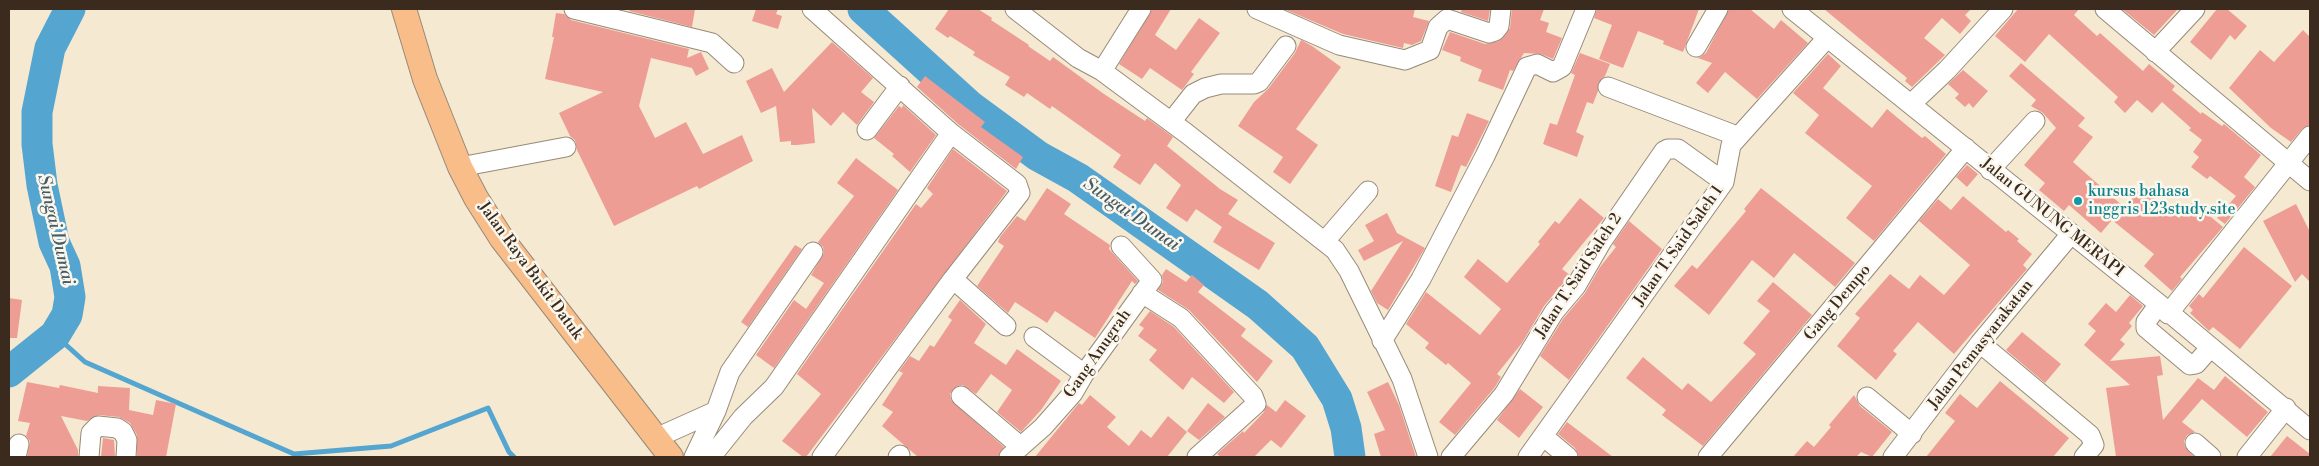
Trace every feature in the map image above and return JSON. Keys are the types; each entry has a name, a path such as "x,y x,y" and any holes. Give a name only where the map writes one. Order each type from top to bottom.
{"main road":[{"name":"Jalan Raya Bukit Datuk","path":"404,9 425,79 460,167 502,239 671,457"}],"street":[{"path":"574,9 712,43 734,63"},
{"path":"812,9 951,133 1017,184 1020,194 953,279 822,457"},
{"path":"1015,9 1078,58 1102,71 1171,122 1335,250 1349,271 1402,379 1428,457"},
{"path":"1102,71 1141,9"},
{"path":"1257,9 1327,41 1405,60 1430,50 1438,27 1447,19 1489,32 1495,31 1499,26 1501,9"},
{"path":"1382,341 1421,279 1485,156 1527,67 1537,64 1553,72 1562,67 1586,9"},
{"path":"1696,47 1718,9"},
{"name":"Jalan GUNUNG MERAPI","path":"1792,9 2211,347 2310,430"},
{"path":"1911,104 1947,70 2003,9"},
{"path":"2105,9 2310,181"},
{"path":"2155,52 2195,9"},
{"name":"Jalan T. Said Saleh 1","path":"1528,457 1724,182 1727,157 1731,145 1737,136 1827,38"},
{"path":"1171,122 1193,94 1205,88 1221,84 1254,84 1260,82 1286,46"},
{"path":"867,130 900,86"},
{"path":"1608,87 1737,136"},
{"path":"1990,170 2035,121"},
{"path":"711,457 743,417 774,387 951,133"},
{"path":"2211,347 2196,364 2190,365 2146,328 2146,322 2163,309 2310,136"},
{"path":"460,167 566,147"},
{"name":"Gang Dempo","path":"1708,457 1966,148"},
{"name":"Jalan T. Said Saleh 2","path":"1451,457 1504,394 1554,312 1576,286 1602,241 1664,151 1678,149 1724,182"},
{"path":"1325,241 1368,191"},
{"name":"Jalan Pemasyarakatan","path":"1893,457 1980,343 2071,234"},
{"name":"Gang Anugrah","path":"1014,452 1042,427 1073,393 1084,374 1152,280 1121,246"},
{"path":"694,457 716,411 730,372 813,252"},
{"path":"953,279 1006,326"},
{"path":"1142,293 1181,318 1253,396 1256,404 1197,457"},
{"path":"1034,337 1084,374"},
{"path":"1980,343 2090,435 2094,445 2084,457"},
{"path":"961,396 1014,452"},
{"path":"1867,397 1912,434"},
{"path":"2247,457 2286,408"},
{"path":"656,438 716,411"},
{"path":"88,457 91,433 98,426 116,428 123,432 127,440 126,457"},
{"path":"1543,436 1568,457"},
{"path":"2195,443 2211,457"}],"building":[{"path":"630,9 695,9 692,27 629,11"},
{"path":"756,9 778,9 776,14 782,16 778,29 752,21"},
{"path":"949,9 978,9 1050,61 1053,57 1104,94 1145,121 1147,118 1173,137 1167,146 1220,189 1238,200 1228,214 1275,243 1259,270 1213,242 1222,227 1196,209 1187,222 1166,208 1181,185 1155,163 1140,185 1113,167 1121,155 1052,106 1050,109 1027,93 1024,97 1005,85 1010,77 973,55 975,52 950,36 948,38 935,29"},
{"path":"1152,9 1171,9 1155,35 1176,50 1199,18 1220,33 1191,72 1194,74 1182,90 1150,68 1142,79 1119,64"},
{"path":"1284,9 1415,9 1413,17 1429,21 1421,41 1412,45 1404,43 1403,48 1343,34"},
{"path":"1462,9 1490,9 1488,21 1461,12"},
{"path":"1512,9 1544,9 1540,20 1549,23 1546,32 1562,38 1553,59 1541,54 1524,53 1513,71 1510,70 1503,90 1478,81 1482,70 1460,61 1461,57 1442,50 1450,32 1485,44 1499,41 1510,28"},
{"path":"1597,9 1699,9 1683,52 1663,44 1664,41 1638,31 1623,68 1599,59 1612,25 1594,18"},
{"path":"1729,9 1750,9 1774,29 1781,20 1808,43 1757,99 1725,72 1708,93 1696,83 1712,63 1698,58 1706,53"},
{"path":"1824,9 1971,9 1965,15 1971,21 1960,34 1942,18 1924,38 1945,55 1912,87 1905,81 1907,78"},
{"path":"2018,9 2079,9 2074,15 2097,36 2100,33 2143,71 2149,64 2175,86 2172,90 2201,114 2202,112 2222,126 2224,124 2261,155 2244,177 2255,187 2225,224 2217,218 2236,196 2210,176 2207,179 2191,167 2199,157 2193,152 2202,140 2189,130 2191,128 2162,102 2152,113 2137,100 2125,113 2114,102 2118,97 2049,34 2025,62 1995,36"},
{"path":"2122,9 2178,9 2154,35"},
{"path":"2217,9 2227,9 2247,26 2235,40 2230,35 2211,60 2190,42"},
{"path":"556,13 564,14 571,20 689,49 687,58 701,52 709,69 696,76 692,68 651,58 639,106 655,138 686,122 703,154 742,135 753,161 699,189 697,186 614,226 577,150 575,140 570,136 559,113 603,92 545,79 554,37 552,37"},
{"path":"2303,30 2310,37 2310,125 2302,129 2291,142 2271,128 2229,88 2260,50 2274,62"},
{"path":"1301,40 1341,67 1296,129 1318,145 1290,184 1273,172 1283,157 1238,126 1254,102 1268,89 1295,53"},
{"path":"832,42 873,78 861,92 874,102 857,125 843,112 831,126 812,108 815,143 791,145 791,141 780,142 776,106 761,113 746,81 772,68 784,92"},
{"path":"1580,53 1610,64 1605,76 1598,83 1598,91 1593,104 1587,102 1576,132 1584,136 1577,157 1543,144 1550,123 1557,125 1575,75 1571,73"},
{"path":"1828,54 1841,66 1823,88 1872,128 1887,109 1922,138 1925,136 1946,154 1874,241 1846,218 1872,186 1805,133 1819,115 1793,93"},
{"path":"2021,63 2085,118 2078,126 2093,137 2073,162 2124,207 2142,187 2179,218 2193,202 2223,227 2180,277 2182,279 2172,291 2144,266 2154,254 2112,220 2101,233 2069,205 2064,211 2039,190 2045,183 2024,165 2056,128 2043,113 2031,106 2036,100 2009,76"},
{"path":"1963,70 1988,91 1973,108 1969,103 1965,107 1955,98 1959,94 1948,84"},
{"path":"925,76 985,122 981,127 1023,157 1016,169 958,124 917,87"},
{"path":"903,105 936,135 910,172 892,156 894,154 874,138 899,106 902,108"},
{"path":"1467,113 1489,121 1466,167 1461,165 1451,192 1435,186 1452,135 1458,137"},
{"path":"953,149 1007,191 806,457 803,457 782,441 821,394 797,374 916,204 921,208 933,194 927,188"},
{"path":"856,158 898,190 774,368 756,355 794,300 806,309 824,283 811,275 824,253 823,247 818,242 854,196 837,183"},
{"path":"1967,165 1978,174 1967,187 1956,177"},
{"path":"1047,188 1071,204 1064,214 1110,245 1109,249 1138,281 1135,284 1132,281 1095,338 1055,311 1047,323 1015,302 1008,313 977,286 1004,246 998,242 1000,237 1017,216 1025,221"},
{"path":"1761,188 1855,263 1835,287 1794,253 1774,278 1752,260 1709,315 1674,286 1692,265 1697,269 1746,211 1744,209"},
{"path":"1963,196 2006,232 2008,230 2019,239 2017,241 2032,254 2023,265 2027,269 1954,354 1918,322 1893,351 1897,354 1876,380 1837,346 1860,318 1855,314 1890,274 1909,289 1920,275 1944,295 1970,265 1919,221 1938,199 1951,210"},
{"path":"1580,198 1604,218 1562,269 1570,275 1544,306 1522,343 1497,374 1501,377 1495,387 1455,435 1439,422 1471,383 1448,363 1446,365 1425,348 1429,343 1406,324 1426,292 1480,335 1501,309 1464,277 1478,259 1507,283 1540,244 1538,242 1555,221 1559,224"},
{"path":"2296,204 2310,232 2310,282 2302,274 2295,282 2263,221"},
{"path":"1387,213 1397,233 1425,248 1388,310 1377,303 1371,291 1403,241 1364,261 1358,250 1374,241 1365,225"},
{"path":"1629,221 1662,249 1569,380 1540,356 1563,319 1585,293 1600,267 1616,247 1613,244"},
{"path":"795,245 802,249 748,327 741,322"},
{"path":"2244,247 2292,286 2240,349 2213,327 2209,331 2190,313 2193,310 2189,306 2199,294 2203,298"},
{"path":"1166,269 1186,282 1192,275 1204,285 1198,292 1246,329 1241,336 1273,361 1257,382 1189,310 1158,290 1163,282 1162,275"},
{"path":"1773,282 1812,315 1703,446 1662,415 1666,410 1626,378 1643,357 1682,390 1688,383 1711,402 1756,354 1743,343 1770,311 1757,301"},
{"path":"2130,295 2143,306 2129,323 2132,326 2120,340 2125,344 2110,361 2160,356 2163,375 2157,376 2163,420 2198,378 2214,390 2225,376 2268,412 2247,437 2202,399 2182,422 2195,432 2187,435 2184,441 2185,447 2194,457 2116,457 2106,388 2130,385 2084,345 2096,331 2088,324 2106,303 2116,312"},
{"path":"9,298 22,300 17,338 9,338"},
{"path":"960,300 986,324 974,343 1006,365 1017,349 1061,381 1041,410 1021,432 997,412 1012,390 991,374 976,394 963,385 957,386 950,394 951,400 1004,447 998,457 918,457 882,426 893,412 882,405 903,373 899,371 910,356 919,361 930,345 934,347 952,320 948,317"},
{"path":"1150,311 1174,327 1234,392 1224,403 1192,377 1183,390 1149,360 1157,350 1138,336 1144,328 1139,325"},
{"path":"2022,332 2061,364 2045,383 2006,350"},
{"path":"2000,381 2069,438 2053,457 1926,457 1955,421 1945,413 1960,394 1977,408"},
{"path":"27,382 59,388 60,385 98,393 98,386 130,388 129,410 153,415 156,400 176,404 166,457 137,457 137,435 130,423 119,417 99,415 87,421 61,416 78,450 78,457 27,457 30,441 26,436 30,423 18,421"},
{"path":"1388,382 1399,405 1416,457 1381,457 1374,434 1385,430 1367,392"},
{"path":"1520,389 1543,407 1519,438 1497,420"},
{"path":"1090,395 1116,417 1107,427 1129,446 1141,430 1151,438 1168,416 1187,432 1167,457 1035,457 1079,403 1082,405"},
{"path":"1854,395 1860,406 1892,432 1872,457 1861,452 1856,457 1793,457 1807,441 1814,447 1831,427 1829,425"},
{"path":"1285,400 1306,416 1281,448 1271,440 1254,457 1221,457 1217,454 1243,431 1244,433 1264,412 1267,405 1276,412"},
{"path":"1208,403 1225,417 1199,440 1187,431"},
{"path":"1567,422 1613,457 1579,457 1575,448 1558,434"},
{"path":"2287,436 2310,454 2310,457 2270,457"},
{"path":"103,438 114,440 115,457 101,457"}],"waterway":[{"name":"Sungai Dumai","path":"9,372 55,335 67,315 70,297 65,266 54,242 42,185 37,144 37,112 50,48 70,9"},
{"name":"Sungai Dumai","path":"863,9 970,106 1038,156 1078,178 1258,305 1305,347 1337,399 1346,428 1350,457"},
{"path":"55,335 85,362 294,454 391,446 488,408 509,452 514,457"}],"place":[{"name":"kursus bahasa inggris 123study.site","path":"2078,201"}]}
